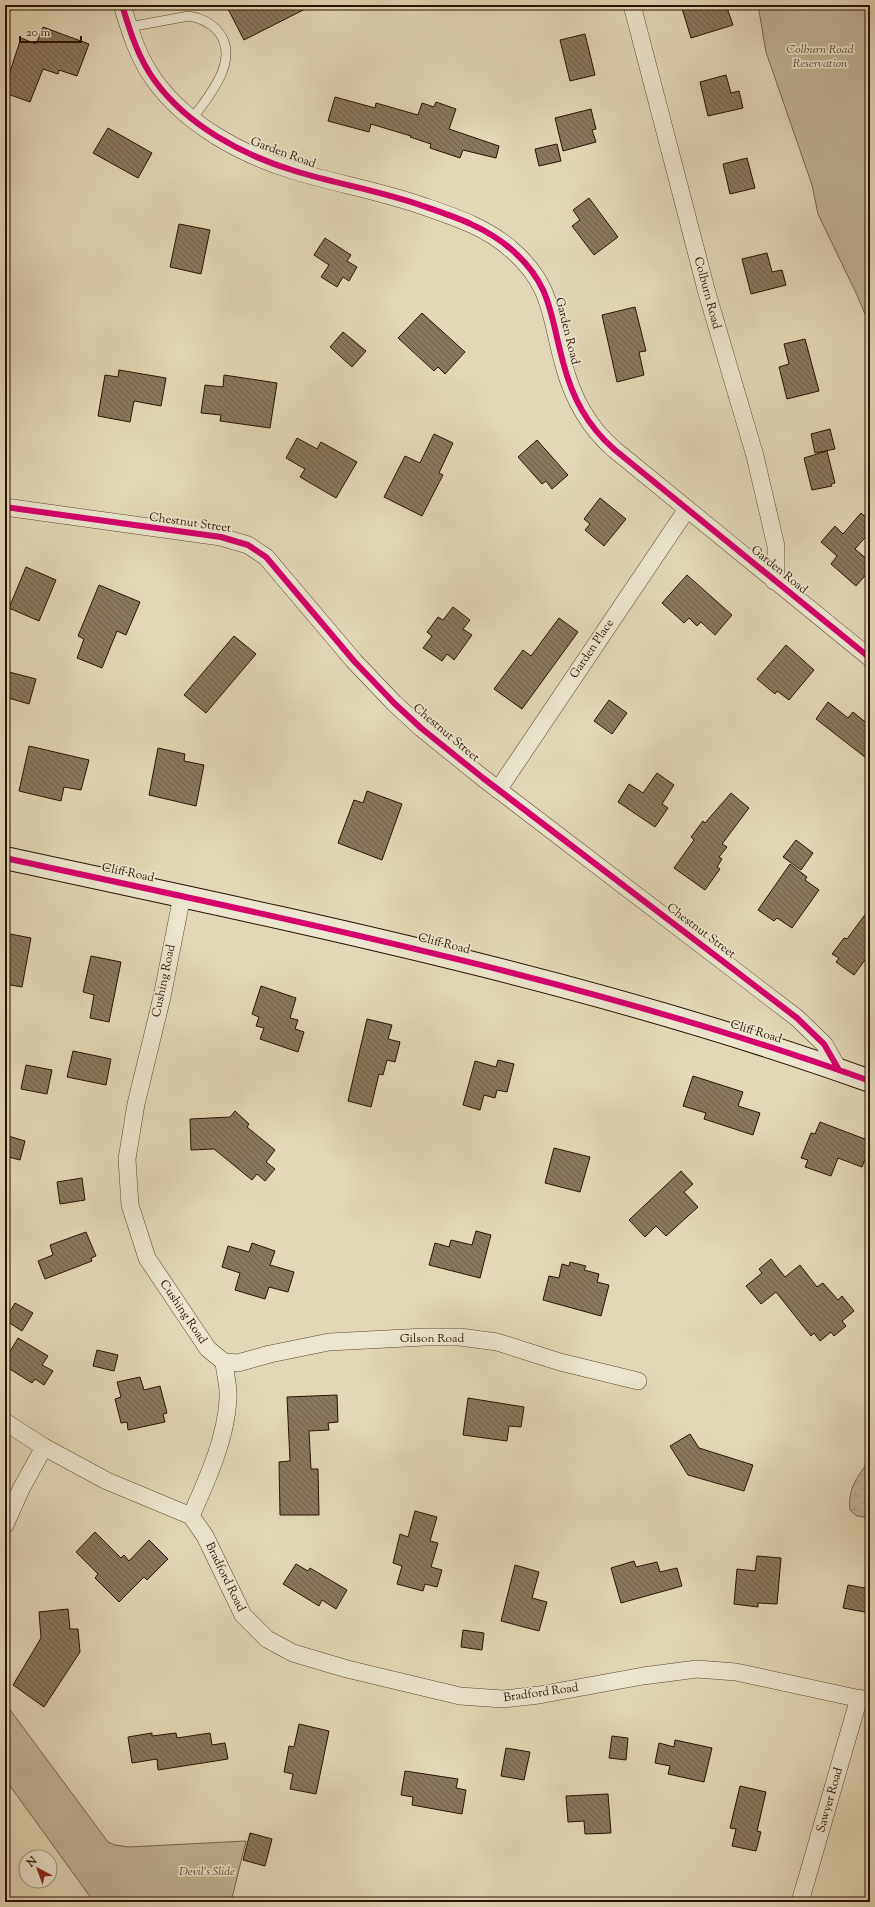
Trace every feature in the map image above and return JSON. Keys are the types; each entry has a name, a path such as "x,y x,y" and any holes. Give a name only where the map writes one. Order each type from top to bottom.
{"street":[{"name":"Garden Road","path":"122,5 128,27 142,60 155,80 172,100 192,119 221,139 276,164 309,175 384,193 455,216 480,227 512,250 529,267 543,286 551,308 568,381 583,415 606,442 870,658"},
{"name":"Colburn Road","path":"632,5 707,293 755,456 776,546 774,581"},
{"name":"Chestnut Street","path":"5,507 221,537 237,541 257,550 275,566 337,641 394,703 421,728 498,790 797,1018 824,1044 840,1070"},
{"name":"Garden Place","path":"498,790 687,508"},
{"name":"Cliff Road","path":"5,858 370,937 532,977 756,1043 870,1081"},
{"name":"Cushing Road","path":"182,896 162,997 136,1104 127,1159 130,1205 147,1258 208,1348 224,1362"},
{"name":"Gilson Road","path":"224,1362 238,1363 270,1354 330,1342 425,1337 460,1338 497,1342 560,1362 638,1381"},
{"path":"5,1422 44,1447 107,1482 191,1516 210,1473 221,1436 228,1398 224,1362"},
{"path":"5,1525 20,1489 44,1447"},
{"name":"Bradford Road","path":"191,1516 205,1536 243,1615 267,1639 293,1653 347,1669 460,1696 503,1699 539,1695 643,1676 697,1669 736,1672 864,1700"},
{"name":"Sawyer Road","path":"800,1902 864,1700"}],"lane":[{"path":"128,27 189,16 202,19 222,36 226,53 223,68 213,89 192,119"}],"green space":[{"name":"Colburn Road Reservation","path":"758,5 870,5 870,326 857,295 818,214 812,185 766,52"},
{"path":"870,1460 870,1518 857,1516 850,1510 850,1496 854,1483"},
{"name":"Devil's Slide","path":"5,1703 108,1842 115,1845 129,1847 246,1841 231,1902 94,1902 58,1852 58,1849 56,1849 5,1779"}],"building":[{"path":"226,5 313,5 244,40"},
{"path":"681,5 726,5 733,25 691,38"},
{"path":"43,27 89,44 77,76 59,70 58,74 43,69 30,102 5,93 5,87 21,38 36,44"},
{"path":"585,34 595,75 570,81 560,40"},
{"path":"726,75 731,93 739,91 743,108 708,116 700,82"},
{"path":"335,97 375,108 376,103 418,115 422,103 434,107 436,102 456,109 449,129 499,146 496,158 463,150 460,158 430,148 431,144 410,137 411,136 371,124 369,132 328,121"},
{"path":"591,109 596,129 592,130 596,142 563,151 555,118"},
{"path":"108,128 152,153 138,178 93,153"},
{"path":"557,144 561,161 539,166 535,149"},
{"path":"747,158 755,188 730,194 723,164"},
{"path":"589,198 618,237 594,255 572,226 580,220 573,210"},
{"path":"179,224 210,230 201,274 170,267"},
{"path":"325,238 351,255 347,261 357,267 349,281 343,277 337,287 321,277 329,265 314,255"},
{"path":"767,253 772,272 782,270 786,285 751,294 742,259"},
{"path":"635,307 646,351 639,352 644,375 617,382 602,315"},
{"path":"422,313 465,352 445,374 438,367 434,371 398,338"},
{"path":"343,332 366,351 352,367 330,347"},
{"path":"805,339 819,391 787,399 779,367 789,364 784,344"},
{"path":"119,370 166,378 161,406 134,401 130,422 98,416 105,375 118,377"},
{"path":"224,375 277,383 270,428 220,421 221,415 201,413 205,385 223,387"},
{"path":"830,429 835,449 815,453 811,434"},
{"path":"434,434 453,443 439,473 443,475 422,516 384,497 405,456 420,463"},
{"path":"297,438 317,449 321,442 357,462 336,498 300,477 305,469 286,458"},
{"path":"537,440 568,475 552,489 546,481 542,484 518,457"},
{"path":"827,451 835,483 831,484 832,486 812,490 804,458"},
{"path":"600,498 626,519 604,546 585,530 590,524 584,519"},
{"path":"861,513 870,521 870,532 855,549 870,562 870,570 856,586 831,564 837,556 821,542 835,526 843,534"},
{"path":"26,567 56,580 39,621 9,608"},
{"path":"687,575 732,615 715,635 701,622 697,626 689,618 684,623 662,603"},
{"path":"99,585 140,602 126,635 117,631 102,668 77,658 84,639 78,636"},
{"path":"453,607 470,620 463,629 472,635 454,660 447,654 442,661 423,648 432,636 427,632 438,617 443,620"},
{"path":"559,618 578,632 522,709 494,689 523,650 531,656"},
{"path":"234,636 256,654 206,713 184,695"},
{"path":"786,645 814,670 789,700 777,691 775,694 757,679"},
{"path":"9,672 36,679 29,704 5,697 5,687"},
{"path":"609,700 627,713 612,734 594,721"},
{"path":"828,702 848,718 853,712 870,726 870,761 816,719"},
{"path":"29,746 89,760 81,790 64,787 61,801 19,791"},
{"path":"158,748 185,754 184,761 204,765 196,806 149,795"},
{"path":"657,773 674,785 662,804 668,808 655,827 618,802 629,784 643,793"},
{"path":"367,791 402,804 382,860 338,843 354,800 363,803"},
{"path":"731,793 749,808 722,844 727,847 719,857 722,859 717,867 720,869 705,890 674,868 694,840 691,837 703,821 705,823"},
{"path":"796,840 813,853 801,870 783,857"},
{"path":"790,864 807,877 805,880 819,890 792,928 777,918 774,921 758,910"},
{"path":"870,908 870,953 854,975 836,962 839,958 832,954 844,938 847,939"},
{"path":"5,933 31,938 22,987 5,984"},
{"path":"91,956 121,962 109,1022 90,1018 94,995 83,992"},
{"path":"261,986 296,998 290,1018 298,1020 295,1029 304,1032 298,1052 260,1039 264,1028 256,1026 259,1017 252,1014"},
{"path":"367,1019 392,1025 388,1039 400,1042 395,1062 387,1060 383,1075 379,1074 371,1107 348,1101"},
{"path":"73,1051 111,1059 106,1085 67,1077"},
{"path":"498,1060 514,1064 507,1092 497,1090 495,1098 484,1095 480,1110 463,1105 475,1061 496,1067"},
{"path":"26,1065 52,1070 47,1094 21,1089"},
{"path":"693,1076 743,1092 738,1106 760,1113 753,1135 704,1119 706,1113 683,1106"},
{"path":"235,1111 249,1124 247,1127 275,1150 266,1162 275,1169 265,1181 257,1174 252,1180 214,1149 191,1150 190,1119 230,1117"},
{"path":"820,1122 870,1141 870,1146 862,1167 838,1158 831,1176 805,1167 808,1160 801,1158 811,1133 815,1134"},
{"path":"5,1135 25,1141 20,1160 5,1156"},
{"path":"554,1148 590,1157 580,1192 545,1183"},
{"path":"681,1171 693,1184 684,1192 698,1207 666,1236 656,1226 645,1237 629,1220"},
{"path":"82,1178 85,1200 60,1204 57,1182"},
{"path":"476,1231 491,1235 480,1278 429,1265 435,1243 449,1247 451,1240 472,1245"},
{"path":"86,1232 96,1256 91,1258 92,1261 45,1279 38,1261 53,1255 50,1245"},
{"path":"252,1243 275,1251 270,1265 294,1272 288,1292 269,1287 265,1299 235,1290 240,1273 222,1267 228,1246 249,1252"},
{"path":"771,1259 785,1277 800,1265 817,1287 823,1283 838,1300 842,1296 854,1311 842,1321 846,1326 834,1336 831,1332 820,1341 814,1333 811,1336 776,1292 761,1304 746,1286 762,1273 759,1269"},
{"path":"570,1262 586,1266 584,1270 599,1274 597,1282 609,1285 601,1316 543,1300 549,1276 559,1278 562,1264 569,1266"},
{"path":"15,1303 33,1313 22,1331 5,1320"},
{"path":"18,1338 48,1356 42,1365 53,1371 44,1385 35,1379 32,1383 5,1366 5,1360"},
{"path":"97,1350 118,1355 114,1371 93,1366"},
{"path":"140,1377 144,1390 160,1386 167,1413 163,1414 165,1422 128,1430 127,1422 121,1423 115,1399 121,1397 117,1382"},
{"path":"337,1395 338,1422 328,1423 329,1430 309,1431 311,1469 318,1469 319,1515 280,1515 279,1462 290,1461 287,1397"},
{"path":"468,1398 524,1407 521,1427 509,1426 507,1441 463,1435"},
{"path":"690,1434 699,1448 753,1465 744,1491 688,1475 670,1446"},
{"path":"415,1511 437,1517 430,1541 438,1543 431,1567 442,1570 437,1587 425,1584 423,1591 397,1584 402,1566 393,1563 400,1534 408,1537"},
{"path":"95,1532 121,1558 124,1555 129,1561 149,1540 168,1559 147,1580 144,1577 119,1602 95,1578 98,1574 76,1552"},
{"path":"757,1556 781,1558 777,1604 758,1603 758,1607 734,1604 737,1569 755,1571"},
{"path":"634,1561 636,1567 657,1562 660,1572 677,1568 682,1586 621,1603 611,1568"},
{"path":"296,1564 308,1571 310,1568 347,1590 336,1609 322,1600 319,1606 283,1584"},
{"path":"515,1565 539,1572 532,1598 547,1602 539,1631 501,1621"},
{"path":"848,1585 870,1589 870,1613 843,1608"},
{"path":"68,1609 70,1629 78,1629 80,1652 44,1707 13,1685 41,1638 39,1612"},
{"path":"463,1630 484,1633 482,1650 461,1647"},
{"path":"299,1724 329,1731 316,1794 290,1789 293,1774 284,1772 289,1746 294,1747"},
{"path":"152,1733 152,1736 176,1733 177,1738 210,1733 212,1745 225,1743 228,1759 158,1770 157,1759 132,1763 128,1737"},
{"path":"612,1736 628,1738 626,1760 609,1758"},
{"path":"675,1740 712,1748 704,1782 668,1774 670,1766 655,1763 659,1743 674,1747"},
{"path":"506,1748 530,1752 524,1780 501,1776"},
{"path":"405,1771 458,1779 456,1788 466,1790 462,1814 412,1805 413,1797 401,1795"},
{"path":"740,1786 766,1792 757,1831 761,1832 756,1851 732,1846 736,1829 730,1828"},
{"path":"608,1794 611,1833 585,1834 584,1821 568,1822 566,1796"},
{"path":"250,1833 272,1839 265,1866 243,1860"}],"cycle path":[{"path":"122,5 139,54 149,72 168,97 199,125 236,147 275,164 311,176 407,201 458,219 492,235 512,250 525,263 542,288 552,315 563,362 571,387 582,410 596,431 615,450 870,658"},
{"path":"5,507 221,537 248,545 266,557 354,661 394,703 421,728 483,778 797,1018 824,1044 839,1070"},
{"path":"5,858 223,905 441,955 550,983 657,1012 764,1045 870,1081"}]}
